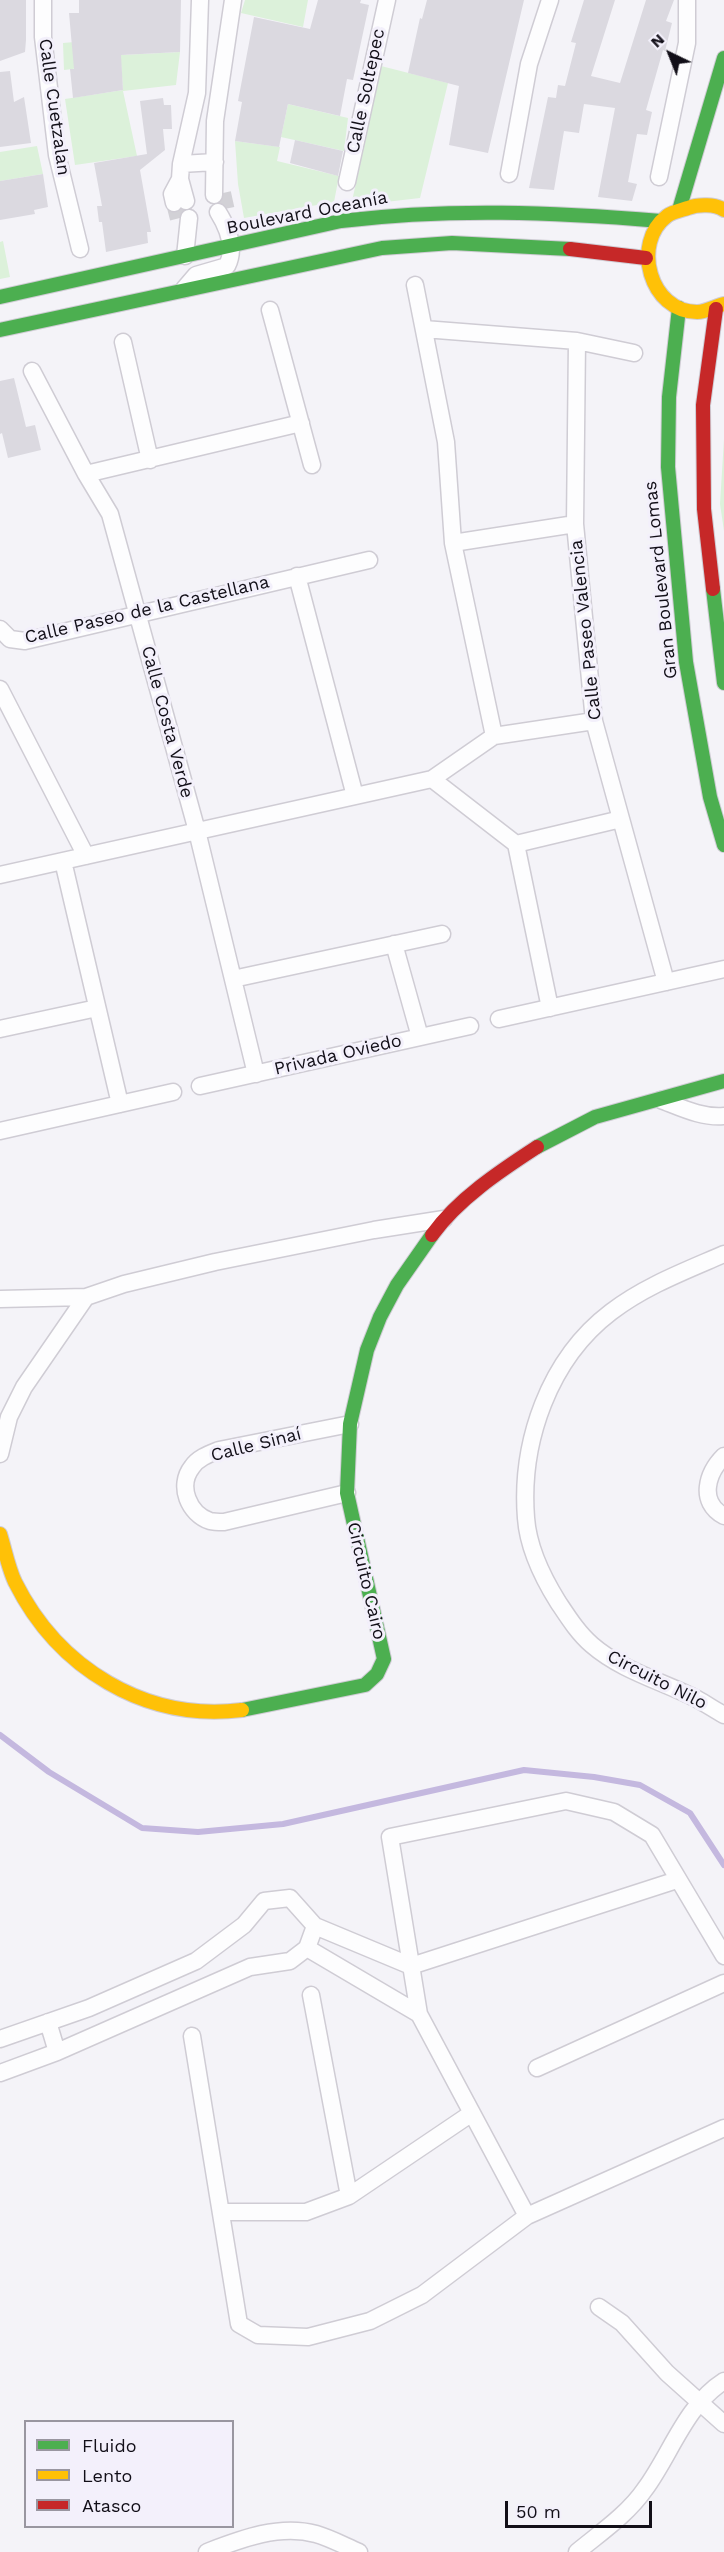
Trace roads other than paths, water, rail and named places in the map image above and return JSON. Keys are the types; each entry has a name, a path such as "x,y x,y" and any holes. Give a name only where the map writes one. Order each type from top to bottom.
{"street":[{"name":"Calle Cuetzalan","path":"43,0 44,37 57,155 80,249"},
{"path":"185,256 186,238 182,210 172,194 181,172 196,93 200,0"},
{"path":"218,190 214,121 233,0"},
{"name":"Calle Soltepec","path":"347,182 387,0"},
{"path":"509,174 529,64 550,0"},
{"path":"659,177 687,43 687,0"},
{"path":"679,210 724,58"},
{"path":"181,172 215,162"},
{"path":"723,204 692,206 679,210 661,221 653,232 646,258 648,274 655,288 665,300 679,308 704,311 720,306 703,405 704,508 724,683"},
{"name":"Boulevard Oceanía","path":"0,297 341,221 413,212 537,214 661,221"},
{"path":"184,289 196,275 226,266 231,257 232,245 223,215"},
{"path":"0,330 382,248 452,243 545,246 646,258"},
{"path":"415,285 446,442 453,543 494,736"},
{"name":"Gran Boulevard Lomas","path":"679,308 669,397 668,467 686,662 710,796 724,845"},
{"path":"270,310 312,465"},
{"path":"424,329 577,341 634,353"},
{"name":"Calle Paseo Valencia","path":"577,341 575,524 594,721 666,982"},
{"path":"123,342 150,460"},
{"name":"Calle Costa Verde","path":"32,371 86,474 110,514 197,831"},
{"path":"86,474 301,423"},
{"path":"453,543 575,524"},
{"name":"Calle Paseo de la Castellana","path":"0,629 10,639 25,641 369,560"},
{"path":"297,576 356,796"},
{"path":"0,688 87,856"},
{"path":"0,875 432,779 494,736 594,721"},
{"path":"432,779 516,844 550,1008"},
{"path":"516,844 621,819"},
{"name":"Privada Oviedo","path":"197,831 256,1074"},
{"path":"63,861 120,1104"},
{"path":"233,979 442,934"},
{"name":"Privada Oviedo","path":"394,944 420,1037"},
{"path":"499,1019 724,969"},
{"path":"0,1029 98,1008"},
{"name":"Privada Oviedo","path":"200,1086 470,1026"},
{"name":"Circuito Cairo","path":"0,1534 7,1580 36,1618 69,1657 98,1679 132,1697 172,1710 216,1713 265,1707 365,1685 377,1674 384,1659 347,1493 350,1424 367,1350 380,1317 397,1285 444,1219 506,1167 549,1139 595,1118 724,1081"},
{"path":"0,1131 173,1092"},
{"path":"661,1100 703,1115 724,1116"},
{"path":"0,1299 86,1297 124,1284 215,1262 374,1230 444,1219"},
{"name":"Circuito Nilo","path":"724,1254 645,1289 610,1312 582,1339 559,1371 542,1405 531,1441 526,1481 526,1520 536,1558 551,1590 571,1622 592,1645 607,1655 650,1679 697,1699 724,1715"},
{"path":"0,1454 9,1417 24,1388 86,1297"},
{"name":"Calle Sinaí","path":"347,1493 224,1522 210,1521 196,1513 189,1503 186,1478 192,1467 206,1455 219,1450 350,1424"},
{"path":"724,1456 715,1465 708,1479 706,1492 711,1505 724,1516"},
{"path":"697,1699 724,1701"},
{"path":"527,2216 419,2014 390,1837 566,1801 614,1812 652,1835 724,1956"},
{"path":"0,2039 89,2008 196,1961 244,1925 264,1901 290,1898 315,1926 411,1966 677,1880"},
{"path":"0,2073 57,2052 250,1967 290,1961 307,1948 315,1926"},
{"path":"307,1948 419,2014"},
{"path":"537,2068 724,1983"},
{"path":"311,1995 349,2196"},
{"path":"48,2022 57,2052"},
{"path":"192,2036 239,2324 258,2335 308,2337 370,2321 422,2295 527,2216 724,2128"},
{"path":"221,2212 306,2212 349,2196 472,2113"},
{"path":"599,2307 622,2323 667,2373 724,2424"},
{"path":"577,2552 645,2490 699,2402 724,2381"},
{"path":"207,2552 240,2539 281,2531 316,2534 359,2552"}],"waterway":[{"path":"0,1735 49,1772 142,1828 198,1832 283,1824 524,1770 594,1777 640,1785 690,1813 724,1865"}],"tunnel":[{"path":"223,193 227,211"},
{"path":"174,203 178,219"}]}
